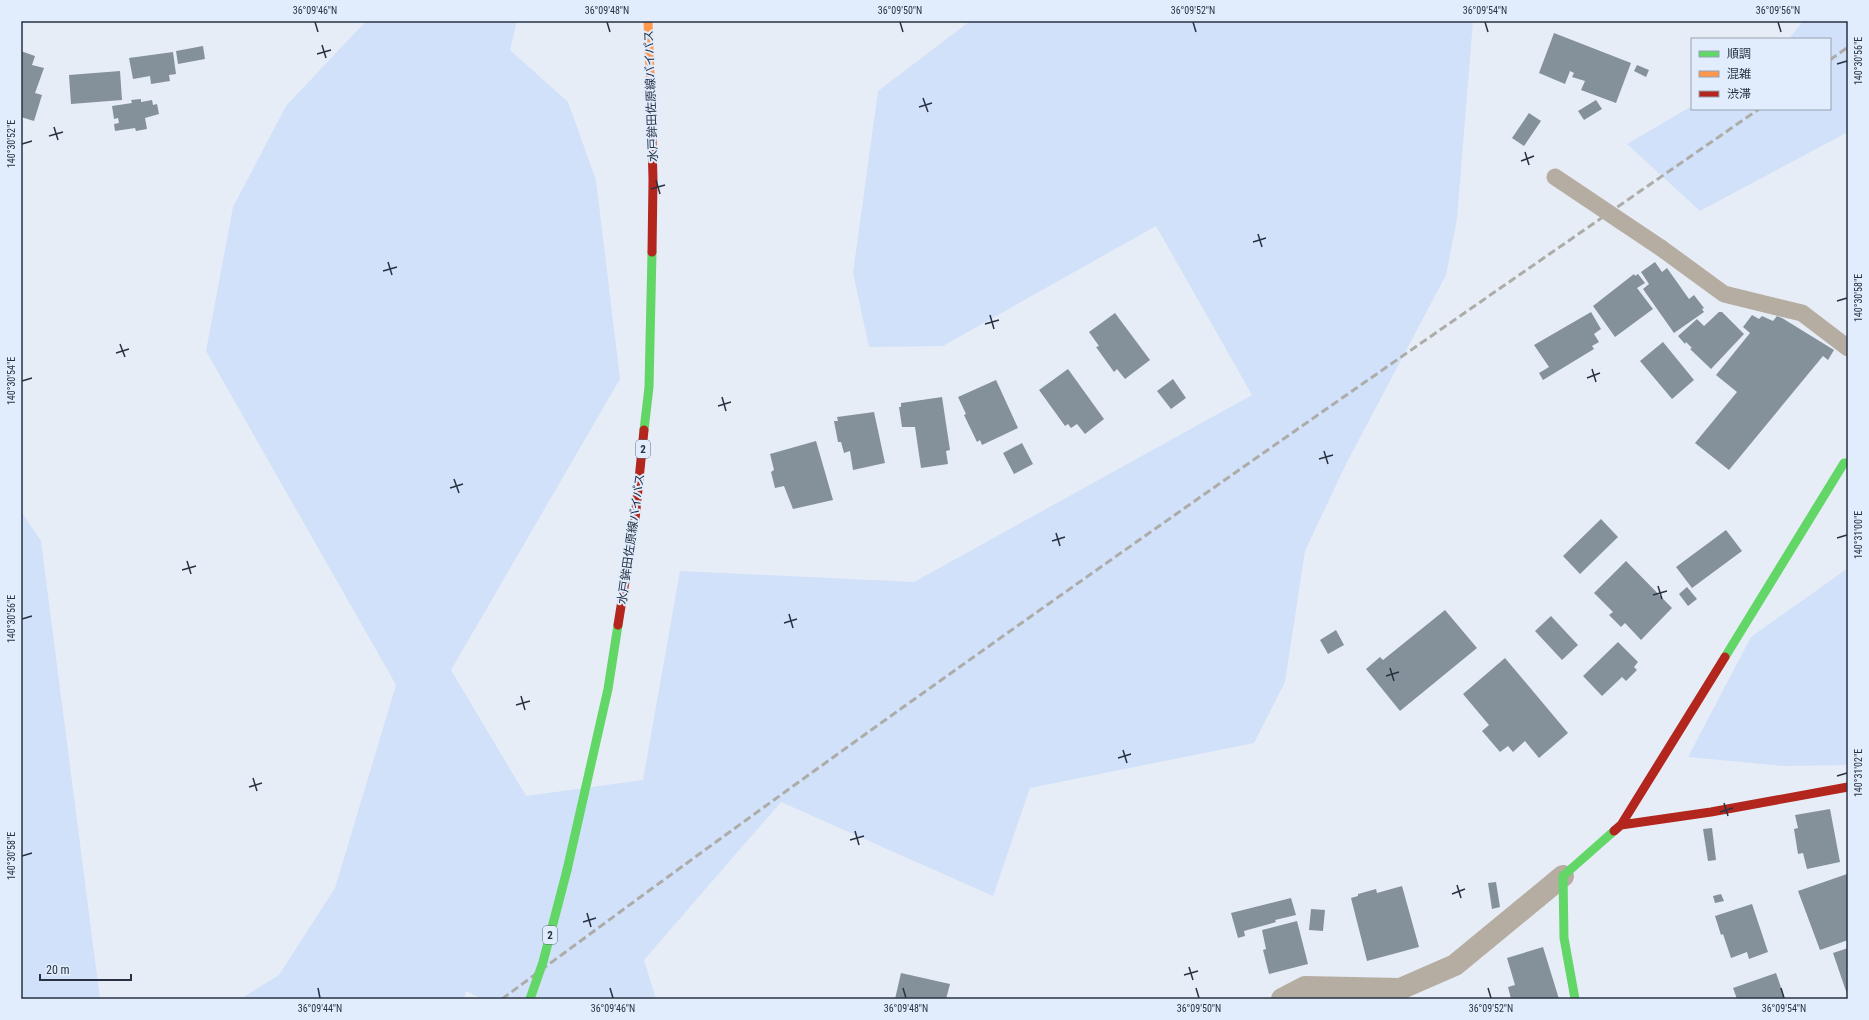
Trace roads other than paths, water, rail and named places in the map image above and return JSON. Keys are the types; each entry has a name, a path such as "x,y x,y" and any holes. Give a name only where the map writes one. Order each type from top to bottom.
{"main road":[{"name":"水戸鉾田佐原線バイパス","path":"530,999 543,962 567,870 608,689 636,519 649,386 654,180 648,21"},
{"path":"1575,999 1564,938 1563,876 1621,825 1847,461"},
{"path":"1621,825 1711,812 1848,786"}],"street":[{"path":"1282,999 1305,987 1400,989 1456,965 1563,876"}],"lane":[{"path":"1555,178 1661,248 1724,294 1802,313 1848,348"}],"railway":[{"path":"1831,59 1848,47"},
{"path":"502,999 657,885 970,660 1284,438 1758,110"}]}
